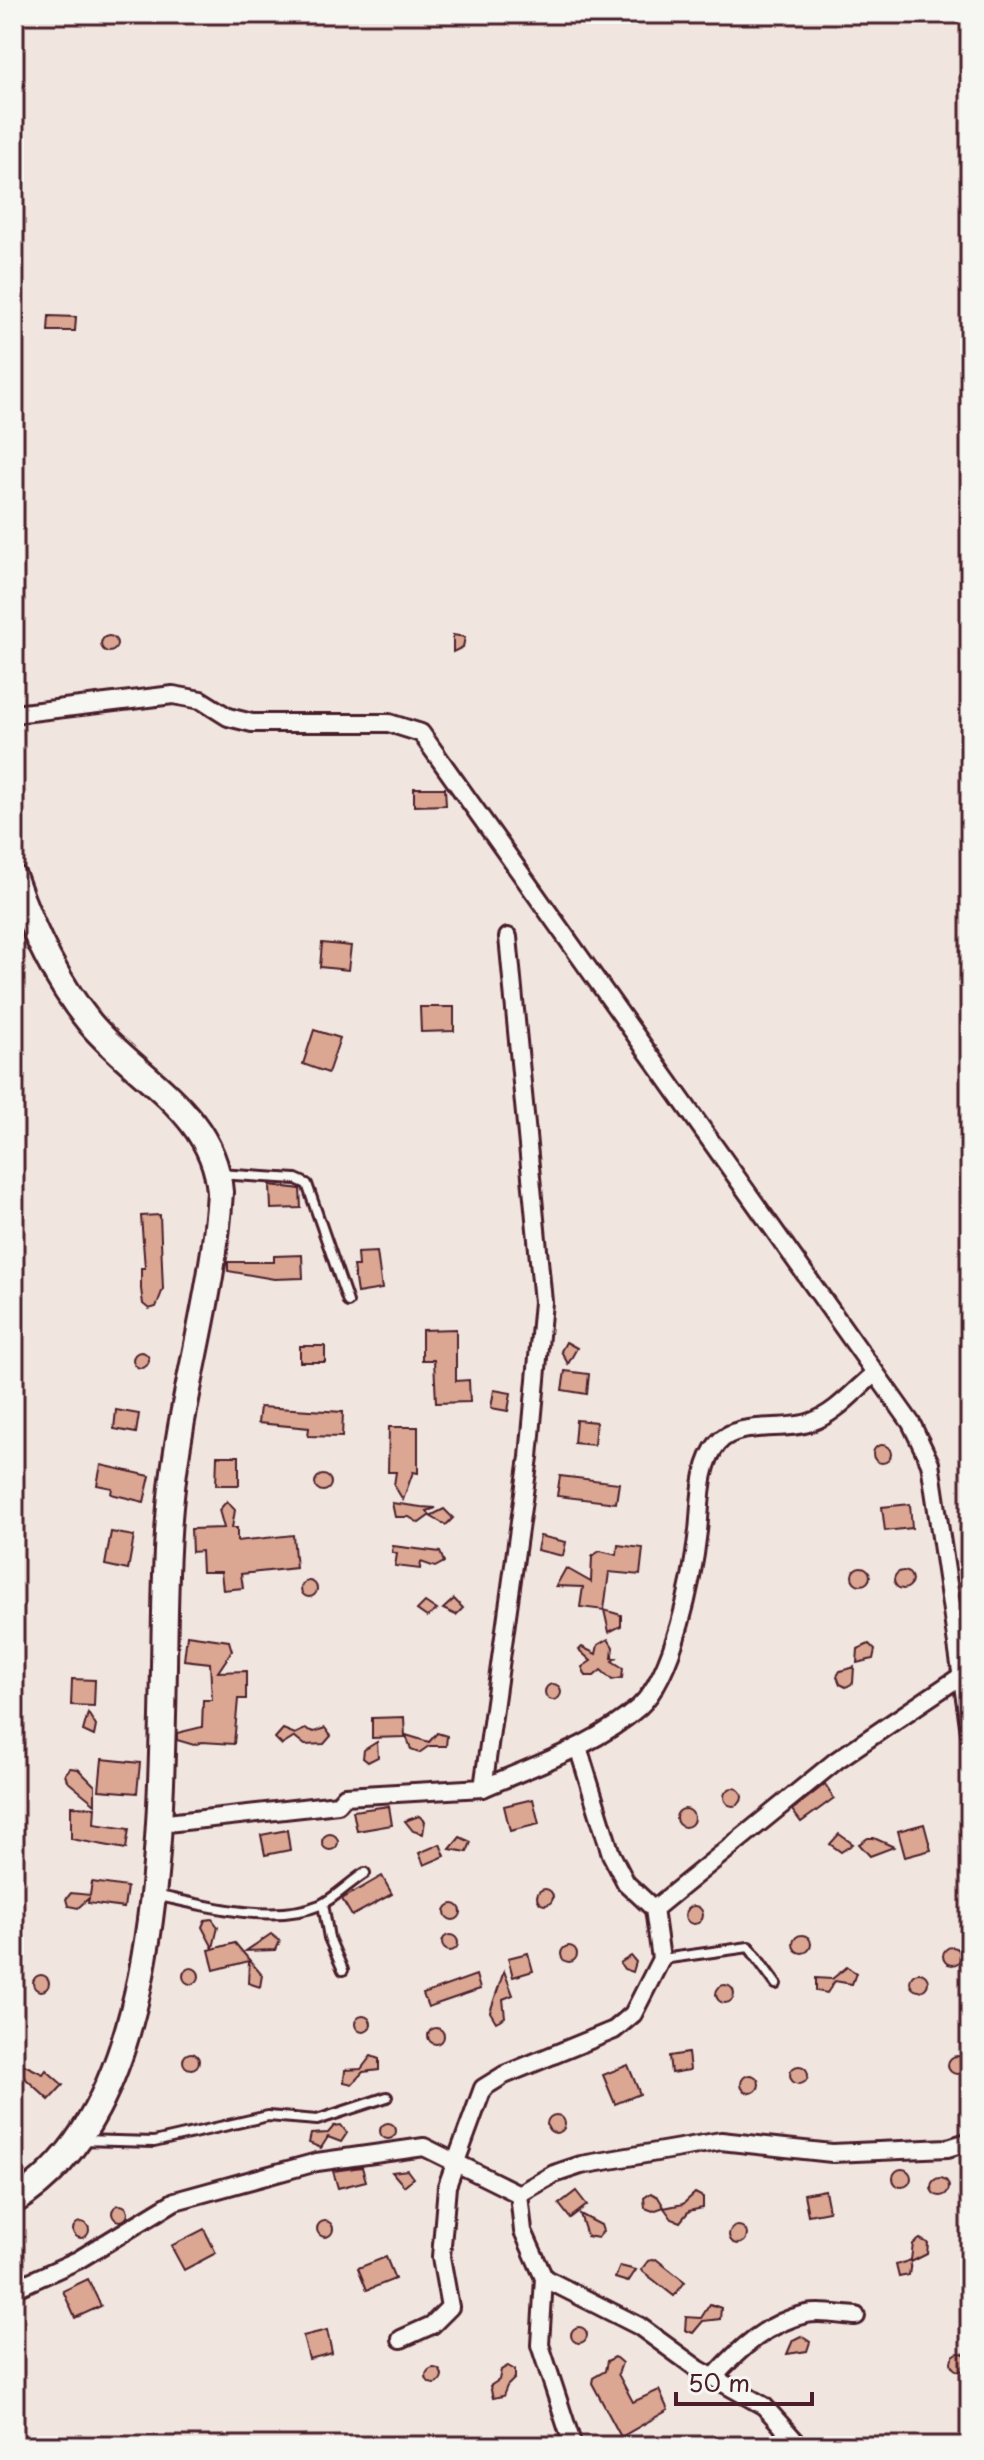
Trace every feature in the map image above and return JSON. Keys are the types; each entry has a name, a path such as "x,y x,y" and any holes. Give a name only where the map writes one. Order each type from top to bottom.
{"street":[{"path":"14,714 173,695 201,700 228,717 252,723 389,723 421,733 728,1163 873,1375 911,1423 930,1463 970,1732"},
{"path":"14,878 48,959 76,1005 111,1044 190,1119 212,1154 219,1174 215,1236 171,1495 164,1571 158,1824 146,1958 119,2059 96,2115 80,2140 40,2182 14,2201"},
{"path":"483,1788 529,1457 543,1302 508,937"},
{"path":"158,1824 338,1804 345,1796 483,1788 578,1747 641,1706 666,1663 689,1591 705,1468 718,1442 738,1432 807,1424 826,1417 873,1375"},
{"path":"654,1909 837,1760 961,1676"},
{"path":"401,2339 432,2325 450,2307 441,2257 447,2186 483,2088 504,2075 614,2030 633,2014 661,1959 654,1909 626,1883 611,1854 578,1747"},
{"path":"519,2194 554,2174 581,2165 721,2141 832,2153 948,2148 970,2141"},
{"path":"14,2289 78,2260 175,2201 317,2162 409,2149 436,2150 454,2163 519,2194"},
{"path":"519,2194 523,2231 544,2278 540,2345 573,2446"},
{"path":"544,2278 639,2326 714,2377 764,2406 800,2446"},
{"path":"714,2377 744,2344 781,2323 808,2313 856,2316"}],"lane":[{"path":"219,1174 286,1177 307,1184 348,1302"},
{"path":"154,1895 225,1911 301,1911 323,1904 365,1873"},
{"path":"323,1904 329,1938 343,1970"},
{"path":"661,1959 749,1947 776,1984"},
{"path":"80,2140 154,2142 268,2116 317,2120 387,2097"}],"building":[{"path":"49,316 76,317 75,331 48,331"},
{"path":"453,635 465,637 463,647 453,652"},
{"path":"109,636 117,644 109,652 101,644"},
{"path":"414,788 445,788 446,805 414,806"},
{"path":"322,943 351,946 348,970 320,967"},
{"path":"420,1007 454,1007 454,1031 421,1032"},
{"path":"314,1030 340,1038 328,1073 303,1064"},
{"path":"270,1185 300,1189 301,1208 271,1209"},
{"path":"160,1215 163,1289 156,1307 149,1309 143,1304 141,1289 141,1268 145,1268 141,1216"},
{"path":"377,1252 382,1289 357,1293 353,1266 358,1266 357,1253"},
{"path":"302,1255 303,1278 274,1279 228,1271 228,1262 274,1262 274,1256"},
{"path":"456,1329 456,1381 469,1380 470,1402 436,1403 434,1360 422,1360 422,1330"},
{"path":"566,1342 577,1348 568,1364 561,1351"},
{"path":"300,1346 325,1346 325,1362 300,1362"},
{"path":"141,1352 147,1354 147,1366 141,1368 135,1366 133,1360 135,1354"},
{"path":"565,1371 589,1374 587,1394 562,1390"},
{"path":"494,1390 511,1393 508,1411 491,1408"},
{"path":"260,1407 343,1412 342,1437 308,1436 309,1428 258,1423"},
{"path":"116,1410 139,1414 136,1433 114,1429"},
{"path":"576,1420 596,1422 594,1445 574,1443"},
{"path":"389,1427 418,1427 418,1473 413,1472 403,1500 394,1485 396,1472 388,1472"},
{"path":"882,1445 891,1454 882,1463 873,1454"},
{"path":"217,1456 239,1456 239,1485 216,1485"},
{"path":"101,1465 150,1476 144,1502 111,1494 112,1488 97,1485"},
{"path":"320,1475 326,1475 331,1483 329,1489 320,1491 315,1486 315,1480"},
{"path":"560,1476 619,1483 616,1503 557,1496"},
{"path":"227,1501 235,1510 232,1528 237,1528 237,1541 293,1535 296,1568 241,1574 243,1588 223,1590 221,1572 202,1572 201,1551 192,1552 191,1529 224,1528 219,1510"},
{"path":"392,1503 436,1508 427,1511 430,1515 419,1523 409,1517 395,1517"},
{"path":"910,1504 912,1528 885,1531 882,1507"},
{"path":"444,1509 453,1518 446,1525 430,1516"},
{"path":"111,1532 134,1536 128,1570 105,1565"},
{"path":"540,1536 566,1542 563,1556 537,1550"},
{"path":"618,1545 643,1548 640,1575 609,1572 604,1610 580,1607 583,1587 556,1586 566,1568 591,1582 592,1556 600,1551 617,1555"},
{"path":"393,1546 440,1552 444,1562 435,1567 421,1562 420,1569 395,1566 397,1554 392,1552"},
{"path":"861,1567 870,1576 861,1585 852,1576"},
{"path":"903,1571 912,1580 903,1589 894,1580"},
{"path":"306,1581 312,1581 317,1589 315,1595 306,1597 301,1592 301,1586"},
{"path":"454,1599 463,1608 456,1615 443,1609"},
{"path":"425,1602 437,1610 427,1617 417,1610"},
{"path":"604,1610 621,1615 621,1626 609,1632"},
{"path":"187,1635 229,1641 232,1651 218,1672 246,1671 246,1699 238,1699 234,1744 202,1742 194,1745 177,1740 177,1733 202,1727 203,1700 212,1700 210,1663 184,1660"},
{"path":"608,1639 613,1647 612,1658 616,1658 612,1661 623,1668 622,1678 612,1680 601,1670 594,1676 586,1676 582,1667 591,1661 579,1650 582,1647 596,1654 598,1645"},
{"path":"869,1644 875,1650 873,1659 857,1663 858,1649"},
{"path":"854,1667 853,1683 846,1687 840,1684 837,1676 840,1671"},
{"path":"72,1679 95,1680 94,1706 71,1705"},
{"path":"553,1684 559,1686 559,1698 553,1700 547,1698 545,1692 547,1686"},
{"path":"88,1713 96,1726 94,1736 83,1731"},
{"path":"404,1717 405,1737 372,1738 372,1718"},
{"path":"325,1728 331,1736 324,1744 305,1745 295,1737 282,1745 275,1738 283,1729 295,1734 305,1729 314,1732"},
{"path":"437,1733 447,1736 446,1746 429,1746 419,1753 411,1750 406,1735 429,1742"},
{"path":"377,1742 378,1757 368,1762 363,1758 364,1750"},
{"path":"102,1759 140,1763 137,1793 99,1790"},
{"path":"70,1768 78,1769 95,1786 95,1804 67,1781 65,1774"},
{"path":"825,1784 834,1798 801,1822 792,1810"},
{"path":"733,1788 742,1797 733,1806 724,1797"},
{"path":"533,1799 539,1824 510,1831 504,1806"},
{"path":"71,1806 95,1807 94,1824 129,1829 126,1849 71,1839"},
{"path":"389,1806 392,1825 357,1831 353,1811"},
{"path":"685,1809 694,1818 685,1827 676,1818"},
{"path":"419,1816 425,1821 423,1834 413,1831 405,1821"},
{"path":"924,1824 931,1850 905,1857 898,1831"},
{"path":"287,1830 290,1850 265,1855 261,1835"},
{"path":"327,1834 333,1834 338,1842 336,1848 327,1850 322,1845 322,1839"},
{"path":"839,1834 853,1844 841,1852 830,1844"},
{"path":"460,1837 471,1842 467,1852 450,1849"},
{"path":"868,1838 894,1847 870,1856 859,1844"},
{"path":"440,1844 445,1856 424,1865 419,1853"},
{"path":"382,1876 392,1894 352,1916 342,1899"},
{"path":"92,1882 127,1887 124,1908 88,1903 89,1898 78,1908 68,1906 66,1899 71,1893 90,1895"},
{"path":"545,1889 551,1891 551,1903 545,1905 539,1903 537,1897 539,1891"},
{"path":"450,1904 456,1904 461,1912 459,1918 450,1920 445,1915 445,1909"},
{"path":"694,1906 703,1915 694,1924 685,1915"},
{"path":"212,1919 218,1927 213,1948 202,1927 205,1920"},
{"path":"271,1934 280,1941 276,1950 246,1951"},
{"path":"447,1935 453,1935 458,1943 456,1949 447,1951 442,1946 442,1940"},
{"path":"802,1935 811,1944 802,1953 793,1944"},
{"path":"235,1943 262,1975 260,1987 248,1983 249,1961 214,1970 209,1950"},
{"path":"569,1946 575,1948 575,1960 569,1962 563,1960 561,1954 563,1948"},
{"path":"952,1947 961,1956 952,1965 943,1956"},
{"path":"528,1953 533,1971 513,1977 508,1958"},
{"path":"631,1956 636,1962 633,1972 624,1969 620,1963"},
{"path":"847,1967 856,1973 852,1984 835,1981 827,1993 816,1991 816,1978 832,1979"},
{"path":"188,1968 194,1968 199,1976 197,1982 188,1984 183,1979 183,1973"},
{"path":"504,1971 513,1995 503,1999 505,2017 496,2022 490,2012"},
{"path":"919,1973 928,1982 919,1991 910,1982"},
{"path":"41,1975 47,1977 47,1989 41,1991 35,1989 33,1983 35,1977"},
{"path":"476,1975 480,1989 428,2007 423,1994"},
{"path":"725,1985 734,1994 725,2003 716,1994"},
{"path":"363,2016 369,2018 369,2030 363,2032 357,2030 355,2024 357,2018"},
{"path":"436,2028 442,2030 442,2042 436,2044 430,2042 428,2036 430,2030"},
{"path":"191,2053 197,2055 197,2067 191,2069 185,2067 183,2061 185,2055"},
{"path":"688,2053 690,2070 671,2073 669,2056"},
{"path":"371,2056 379,2059 379,2070 363,2072 352,2084 344,2082 345,2070 361,2069"},
{"path":"957,2056 966,2065 957,2074 948,2065"},
{"path":"14,2060 43,2074 46,2070 63,2085 49,2100 14,2068"},
{"path":"628,2065 640,2094 615,2104 603,2075"},
{"path":"799,2066 808,2075 799,2084 790,2075"},
{"path":"750,2075 759,2084 750,2093 741,2084"},
{"path":"556,2115 565,2124 556,2133 547,2124"},
{"path":"388,2123 394,2125 394,2137 388,2139 382,2137 380,2131 382,2125"},
{"path":"341,2125 347,2133 341,2142 328,2137 321,2148 309,2143 311,2134 328,2133 334,2126"},
{"path":"362,2167 366,2181 338,2188 333,2171"},
{"path":"902,2169 911,2178 902,2187 893,2178"},
{"path":"407,2170 413,2178 404,2186 392,2172"},
{"path":"940,2178 949,2187 940,2196 931,2187"},
{"path":"825,2190 829,2211 808,2215 804,2194"},
{"path":"576,2191 587,2205 570,2218 559,2204"},
{"path":"651,2193 658,2197 664,2207 653,2211 645,2208 644,2198"},
{"path":"695,2193 703,2197 703,2208 689,2211 680,2222 672,2219 664,2208 683,2204"},
{"path":"120,2205 126,2207 126,2219 120,2221 114,2219 112,2213 114,2207"},
{"path":"580,2214 601,2225 603,2231 598,2238 587,2236"},
{"path":"325,2221 331,2223 331,2235 325,2237 319,2235 317,2229 319,2223"},
{"path":"81,2222 87,2224 87,2236 81,2238 75,2236 73,2230 75,2224"},
{"path":"738,2226 747,2235 738,2244 729,2235"},
{"path":"204,2229 216,2253 184,2270 171,2246"},
{"path":"920,2239 928,2243 927,2254 911,2262 909,2275 899,2277 896,2265 911,2260 913,2244"},
{"path":"386,2257 395,2279 367,2290 358,2268"},
{"path":"656,2259 685,2282 674,2296 641,2270 648,2261"},
{"path":"620,2266 636,2270 628,2282 615,2278"},
{"path":"88,2279 101,2306 75,2318 63,2291"},
{"path":"710,2304 721,2308 720,2319 703,2321 693,2333 685,2330 686,2317 701,2318"},
{"path":"576,2327 582,2327 587,2335 585,2341 576,2343 571,2338 571,2332"},
{"path":"327,2330 332,2353 309,2359 303,2336"},
{"path":"801,2336 810,2342 807,2351 787,2354 793,2340"},
{"path":"960,2353 969,2362 960,2371 951,2362"},
{"path":"615,2357 622,2363 618,2374 633,2402 659,2390 668,2410 621,2437 592,2383 593,2378 605,2371 607,2361"},
{"path":"508,2366 515,2370 515,2378 503,2396 493,2398 490,2386 499,2380 501,2370"},
{"path":"431,2368 437,2368 442,2376 440,2382 431,2384 426,2379 426,2373"}]}
